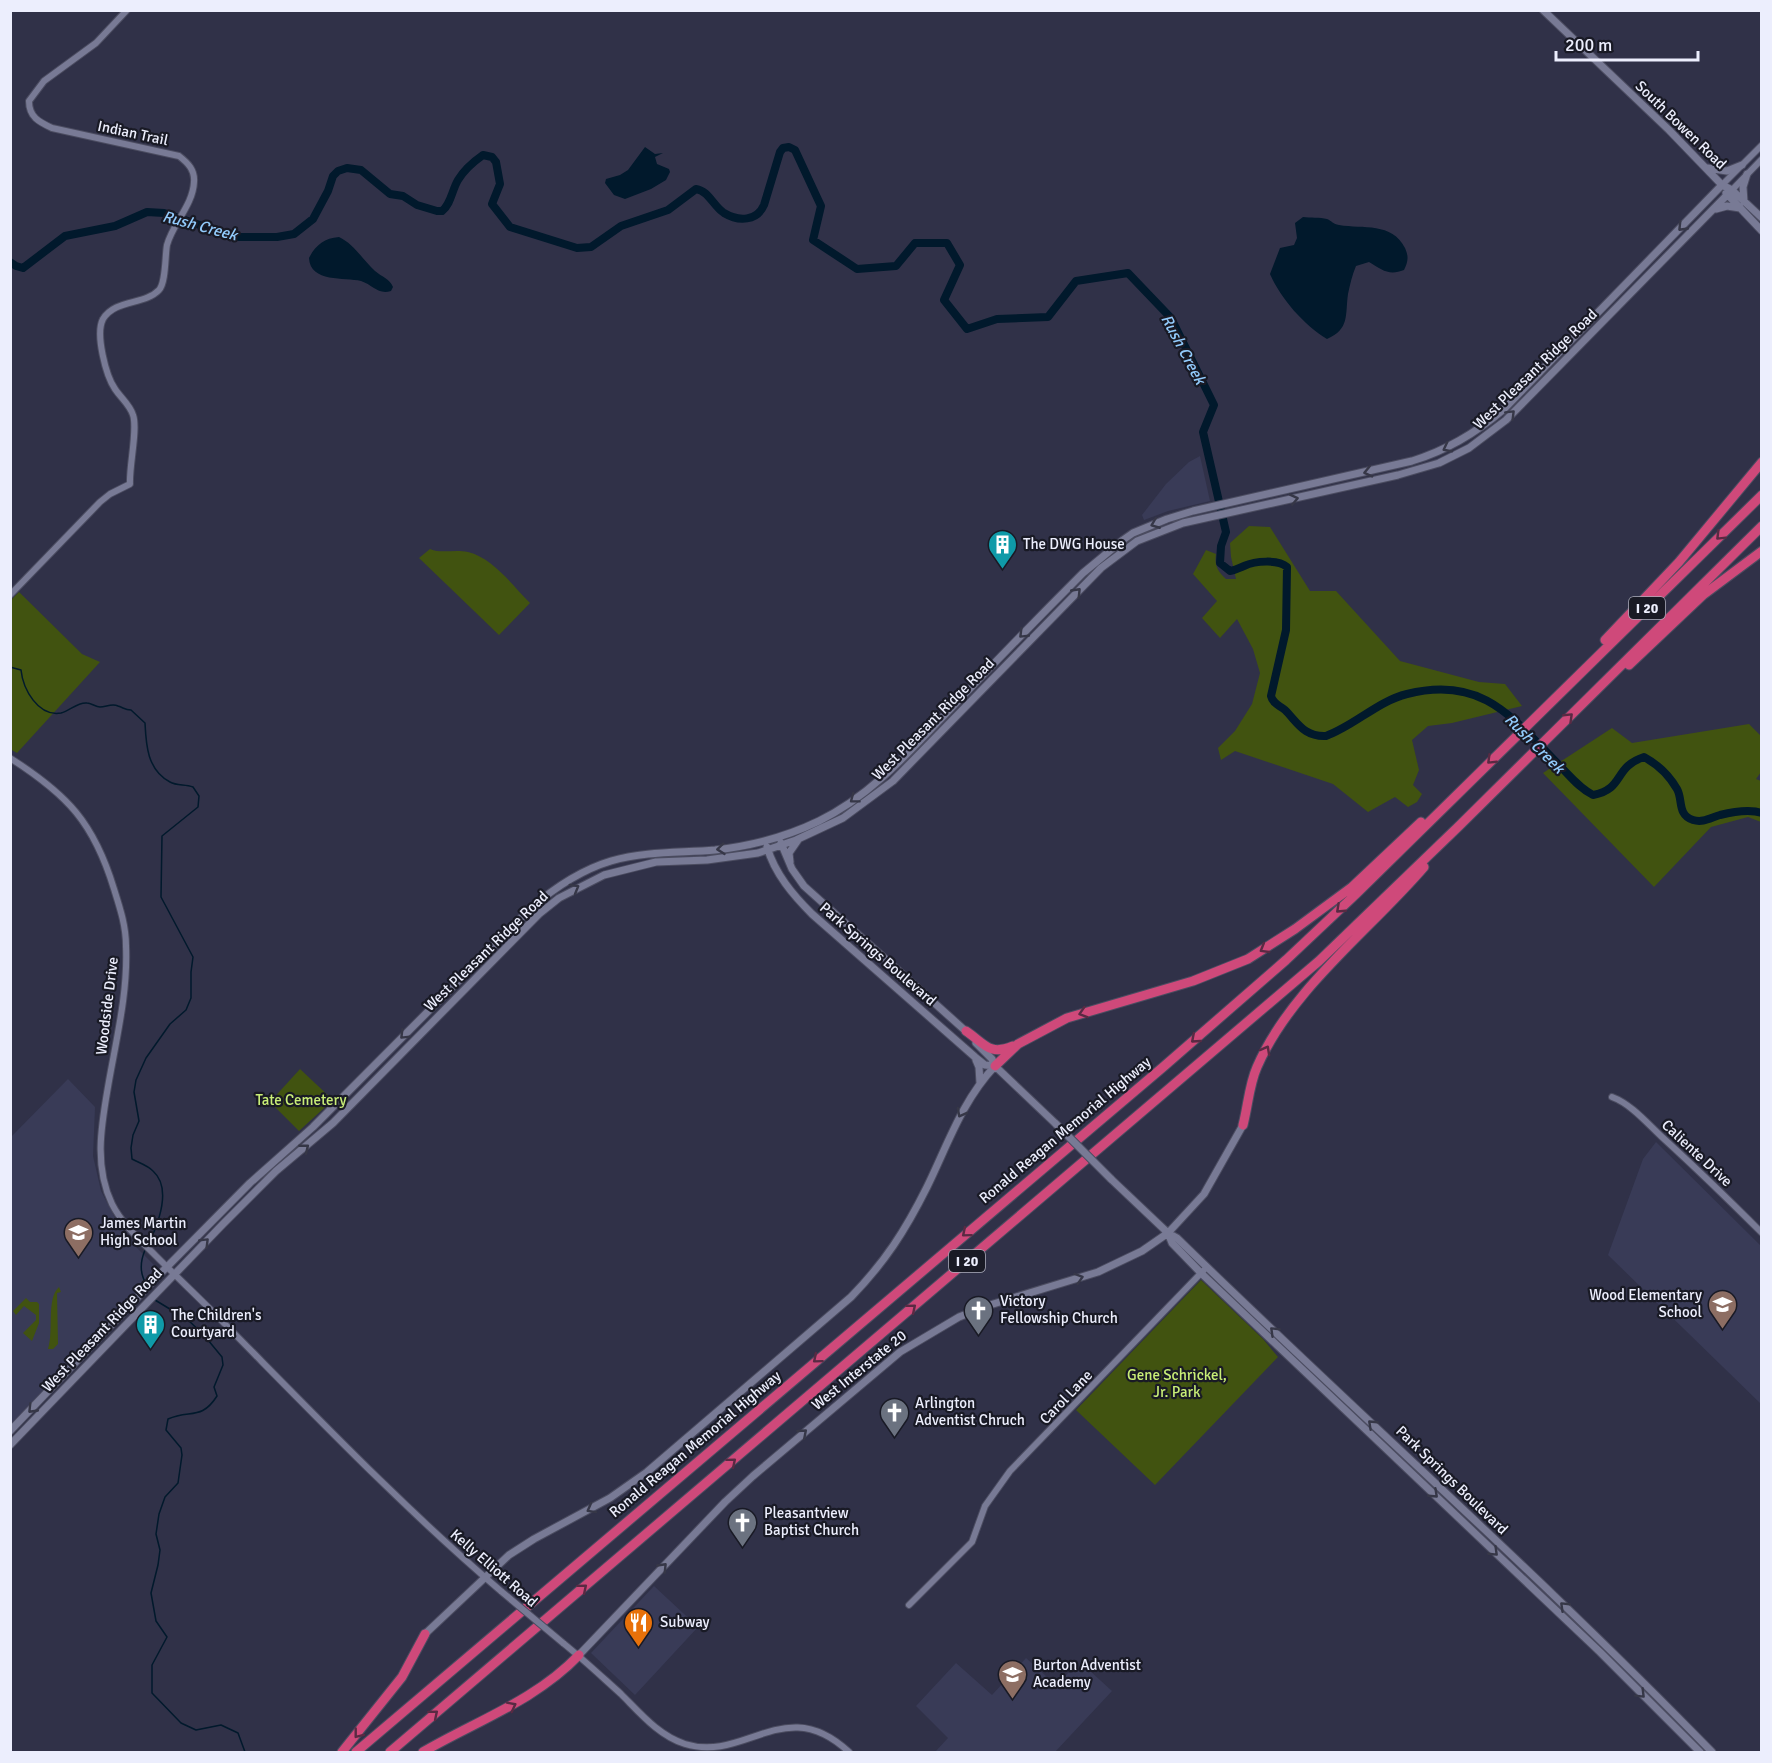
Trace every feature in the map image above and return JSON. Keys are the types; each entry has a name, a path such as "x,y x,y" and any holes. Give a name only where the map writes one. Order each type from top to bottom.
{"highway":[{"path":"1555,697 1602,642 1679,562 1761,462"},
{"name":"Ronald Reagan Memorial Highway","path":"356,1752 1162,1068 1286,960 1356,894 1761,495"},
{"name":"I 20","path":"390,1752 1291,986 1459,826 1761,526"},
{"path":"1588,699 1638,657 1703,595 1761,551"},
{"path":"966,1031 989,1049 1003,1050 1067,1018 1193,981 1231,967 1268,947 1360,880 1471,779"},
{"path":"1243,1125 1253,1079 1274,1036 1316,981 1415,877 1459,826"},
{"path":"995,1066 1018,1044"},
{"path":"1253,1079 1262,1085"},
{"path":"342,1752 402,1677 425,1634"},
{"path":"423,1752 525,1699 550,1682 579,1655"}],"main road":[{"name":"South Bowen Road","path":"1543,10 1707,168 1729,193 1761,218"},
{"path":"1707,168 1727,171 1742,165"},
{"path":"1713,209 1742,205 1743,187 1747,174"},
{"name":"West Pleasant Ridge Road","path":"10,1431 138,1296 254,1179 313,1127 547,894 567,881 610,862 657,852 714,850 765,841 830,815 846,806 878,781 1083,573 1133,533 1150,525 1210,507 1434,455 1470,436 1504,409 1722,185"},
{"name":"West Pleasant Ridge Road","path":"10,1445 276,1171 333,1123 539,914 559,898 589,881 623,869 656,862 707,860 767,850 801,838 843,818 893,781 1101,568 1137,541 1183,523 1398,475 1439,463 1475,444 1506,420 1729,193"},
{"name":"South Bowen Road","path":"1742,205 1761,231"},
{"name":"Park Springs Boulevard","path":"778,837 793,870 804,886 819,901 966,1031 992,1059 995,1066 1168,1233 1177,1238 1204,1270 1390,1453 1600,1652 1700,1752"},
{"path":"793,870 789,853 801,838"},
{"name":"Park Springs Boulevard","path":"765,841 773,864 790,891 812,914 975,1058 986,1065 995,1066"},
{"path":"749,854 773,864"},
{"path":"933,1021 956,1034 966,1031"},
{"path":"975,1058 979,1067 980,1083"},
{"path":"425,1634 484,1577 522,1545 593,1509 627,1487 851,1297 875,1272 895,1246 928,1185 960,1114 980,1083 995,1066"},
{"name":"West Interstate 20","path":"579,1655 723,1504 900,1352 959,1317 990,1305 1098,1272 1142,1251 1168,1233 1204,1194 1243,1125"},
{"name":"Park Springs Boulevard","path":"1204,1270 1397,1446 1647,1685 1712,1752"},
{"path":"102,1335 108,1342"},
{"path":"1390,1453 1397,1446"},
{"path":"1452,1511 1458,1504"}],"street":[{"name":"Indian Trail","path":"10,595 100,502 118,489 130,484 135,422 132,412 116,391 111,380 104,358 101,327 106,316 114,309 154,294 162,286 167,245 192,192 193,172 188,162 172,153 52,128 33,117 28,105 31,96 44,81 96,43 127,10"},
{"name":"West Pleasant Ridge Road","path":"1722,185 1761,145"},
{"name":"West Pleasant Ridge Road","path":"1729,193 1761,159"},
{"name":"Woodside Drive","path":"10,758 58,791 84,822 105,860 123,915 126,931 126,970 120,1023 101,1126 100,1148 105,1185 113,1205 136,1236 174,1274"},
{"name":"Caliente Drive","path":"1612,1097 1636,1113 1714,1185 1761,1233"},
{"name":"Carol Lane","path":"909,1605 972,1542 986,1506 1010,1471 1204,1270"},
{"name":"Kelly Elliott Road","path":"174,1274 439,1537 579,1655 657,1729 676,1741 690,1746 709,1747 779,1729 799,1727 822,1733 849,1752"}],"shaded area":[{"path":"645,147 655,154 663,153 655,157 657,164 669,169 666,180 651,189 625,199 614,195 605,183 606,179 628,170"},
{"path":"1303,217 1324,218 1339,225 1385,230 1399,240 1407,254 1404,270 1399,272 1386,271 1369,262 1356,266 1348,294 1345,321 1340,331 1327,339 1294,311 1280,293 1270,274 1280,248 1294,245 1297,238 1295,223"},
{"path":"339,237 390,282 393,287 391,291 383,292 361,281 329,277 315,272 309,258 311,254 324,241"},
{"path":"1200,456 1210,501 1168,511 1144,520 1142,515 1166,484 1189,462"},
{"name":"James Martin High School","path":"68,1079 95,1107 93,1156 101,1191 114,1216 134,1245 159,1270 11,1425 11,1137"},
{"name":"Wood Elementary School","path":"1656,1142 1761,1246 1761,1404 1608,1255 1643,1159"},
{"path":"654,1586 698,1627 635,1695 591,1653"},
{"name":"Burton Adventist Academy","path":"1026,1658 1057,1686 1068,1673 1089,1670 1112,1691 1055,1752 935,1752 948,1738 916,1706 956,1663 992,1695"}],"green space":[{"path":"1249,526 1270,527 1310,591 1336,591 1400,661 1479,682 1505,684 1522,706 1452,723 1428,726 1412,740 1419,770 1413,785 1422,794 1417,802 1408,807 1395,797 1368,812 1333,784 1235,751 1221,760 1218,748 1235,731 1252,704 1260,673 1253,649 1237,619 1220,638 1202,618 1217,601 1193,574 1206,550 1216,554 1216,565 1226,579 1236,579 1230,543"},
{"path":"430,549 463,551 477,555 502,573 530,603 499,635 419,558"},
{"path":"19,592 82,654 100,662 17,753 10,749 10,601"},
{"path":"1749,724 1761,736 1761,772 1756,779 1761,781 1761,822 1748,817 1711,827 1654,887 1543,773 1612,728 1632,743"},
{"name":"Tate Cemetery","path":"300,1069 333,1100 299,1131 270,1102"},
{"name":"Gene Schrickel, Jr. Park","path":"1201,1280 1263,1339 1278,1357 1155,1485 1076,1410"},
{"path":"59,1287 61,1292 57,1293 58,1344 53,1349 48,1349 51,1307 55,1292"},
{"path":"26,1298 30,1302 39,1304 39,1323 32,1341 23,1333 36,1320 36,1315 24,1306 16,1315 13,1311"}],"waterway":[{"name":"Rush Creek","path":"10,262 23,268 65,236 115,226 147,212 164,213 235,237 277,237 294,234 313,219 333,176 338,171 347,168 361,170 390,194 403,196 417,205 442,211 460,176 483,155 492,157 496,162 500,184 492,204 510,227 577,248 591,247 621,226 668,210 696,189 708,196 724,213 741,219 752,217 764,205 780,152 783,148 789,147 795,150 821,206 813,240 857,269 896,266 915,243 947,243 960,265 944,300 967,329 997,319 1048,317 1076,281 1128,273 1171,318 1214,405 1203,432 1226,532 1221,546 1220,563 1230,571 1260,562 1278,563 1287,567 1286,630 1271,696 1275,703 1307,732 1326,736 1396,697 1433,690 1456,690 1476,695 1494,704 1510,716 1575,782 1593,795 1610,788 1627,766 1644,757 1662,770 1674,784 1679,793 1682,811 1688,818 1700,821 1735,812 1762,813"},
{"path":"10,667 21,670 28,693 45,711 61,713 87,703 100,707 116,705 131,710 145,723 149,756 157,771 173,783 193,787 199,796 198,807 162,836 161,897 193,957 191,998 186,1010 170,1024 146,1058 136,1080 134,1092 139,1121 133,1135 132,1159 153,1171 162,1187 162,1206 149,1243"},
{"path":"145,1250 142,1268 147,1285"},
{"path":"155,1300 188,1320 203,1334 222,1357 223,1365 214,1387 217,1396 206,1409 168,1419 166,1430 181,1448 182,1455 178,1483 165,1497 159,1514 156,1534 160,1550 151,1593 156,1621 167,1637 152,1665 152,1693 181,1723 196,1730 221,1725 238,1733 245,1752"}],"place":[{"name":"The DWG House","path":"1002,570"},
{"name":"James Martin High School","path":"79,1258"},
{"name":"Wood Elementary School","path":"1723,1330"},
{"name":"Victory Fellowship Church","path":"979,1336"},
{"name":"The Children's Courtyard","path":"150,1350"},
{"name":"Arlington Adventist Chruch","path":"894,1438"},
{"name":"Pleasantview Baptist Church","path":"743,1548"},
{"name":"Subway","path":"639,1648"},
{"name":"Burton Adventist Academy","path":"1012,1700"}]}
